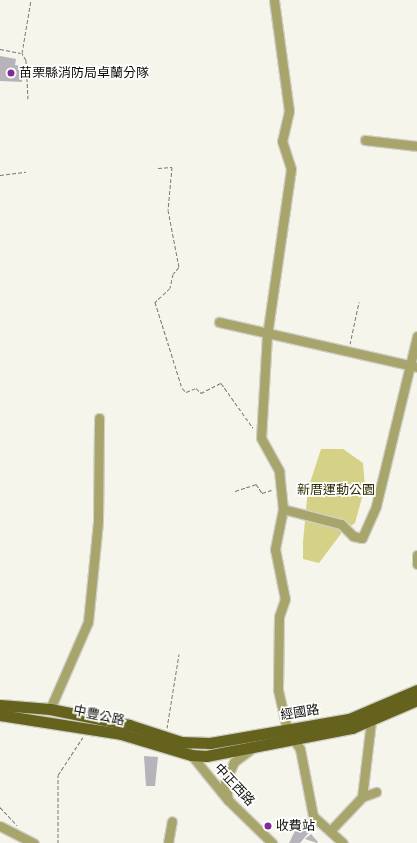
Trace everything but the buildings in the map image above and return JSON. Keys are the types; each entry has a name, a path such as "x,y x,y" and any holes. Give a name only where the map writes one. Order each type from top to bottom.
{"main road":[{"name":"經國路","path":"191,755 206,756 257,746 290,734 349,719 417,690"},
{"name":"經國路","path":"181,742 210,743 290,734 371,722 417,700"},
{"name":"中豐公路","path":"0,705 50,709 119,728 191,755"},
{"name":"中豐公路","path":"0,715 90,728 119,728 165,736 181,742"}],"street":[{"path":"274,0 289,111 282,140 291,169 267,335 261,438 279,471 283,509 275,549 285,599 279,616 276,652 278,690 290,734 300,749 313,816 343,843"},
{"path":"365,140 417,146"},
{"path":"219,322 267,335 417,367"},
{"path":"283,509 341,524 353,536 362,538 376,506 408,365 417,336"},
{"path":"50,709 88,622 98,521 99,418"},
{"path":"417,555 417,564"},
{"path":"362,797 371,722"},
{"name":"中正西路","path":"181,742 228,800 272,843"},
{"path":"228,800 226,782 234,762 257,746"},
{"path":"330,831 362,797 376,792"},
{"path":"168,843 172,821"},
{"path":"0,826 34,843"}],"path":[{"path":"28,99 26,60 22,53 31,0"},
{"path":"0,49 22,53"},
{"path":"158,168 172,167 168,210 179,267 173,274 170,288 155,302 182,388 186,392 196,388 201,393 221,383 261,438"},
{"path":"0,175 26,172"},
{"path":"348,352 359,302"},
{"path":"236,491 256,484 262,493 281,488"},
{"path":"165,736 179,654"},
{"path":"58,843 58,775 90,728"},
{"path":"0,807 17,820 18,835"}],"green space":[{"name":"新厝運動公園","path":"321,449 343,449 363,463 365,487 355,523 343,531 319,563 303,559 303,542 308,489"}],"place":[{"name":"苗栗縣消防局卓蘭分隊","path":"11,73"},
{"name":"收費站","path":"268,826"}]}
